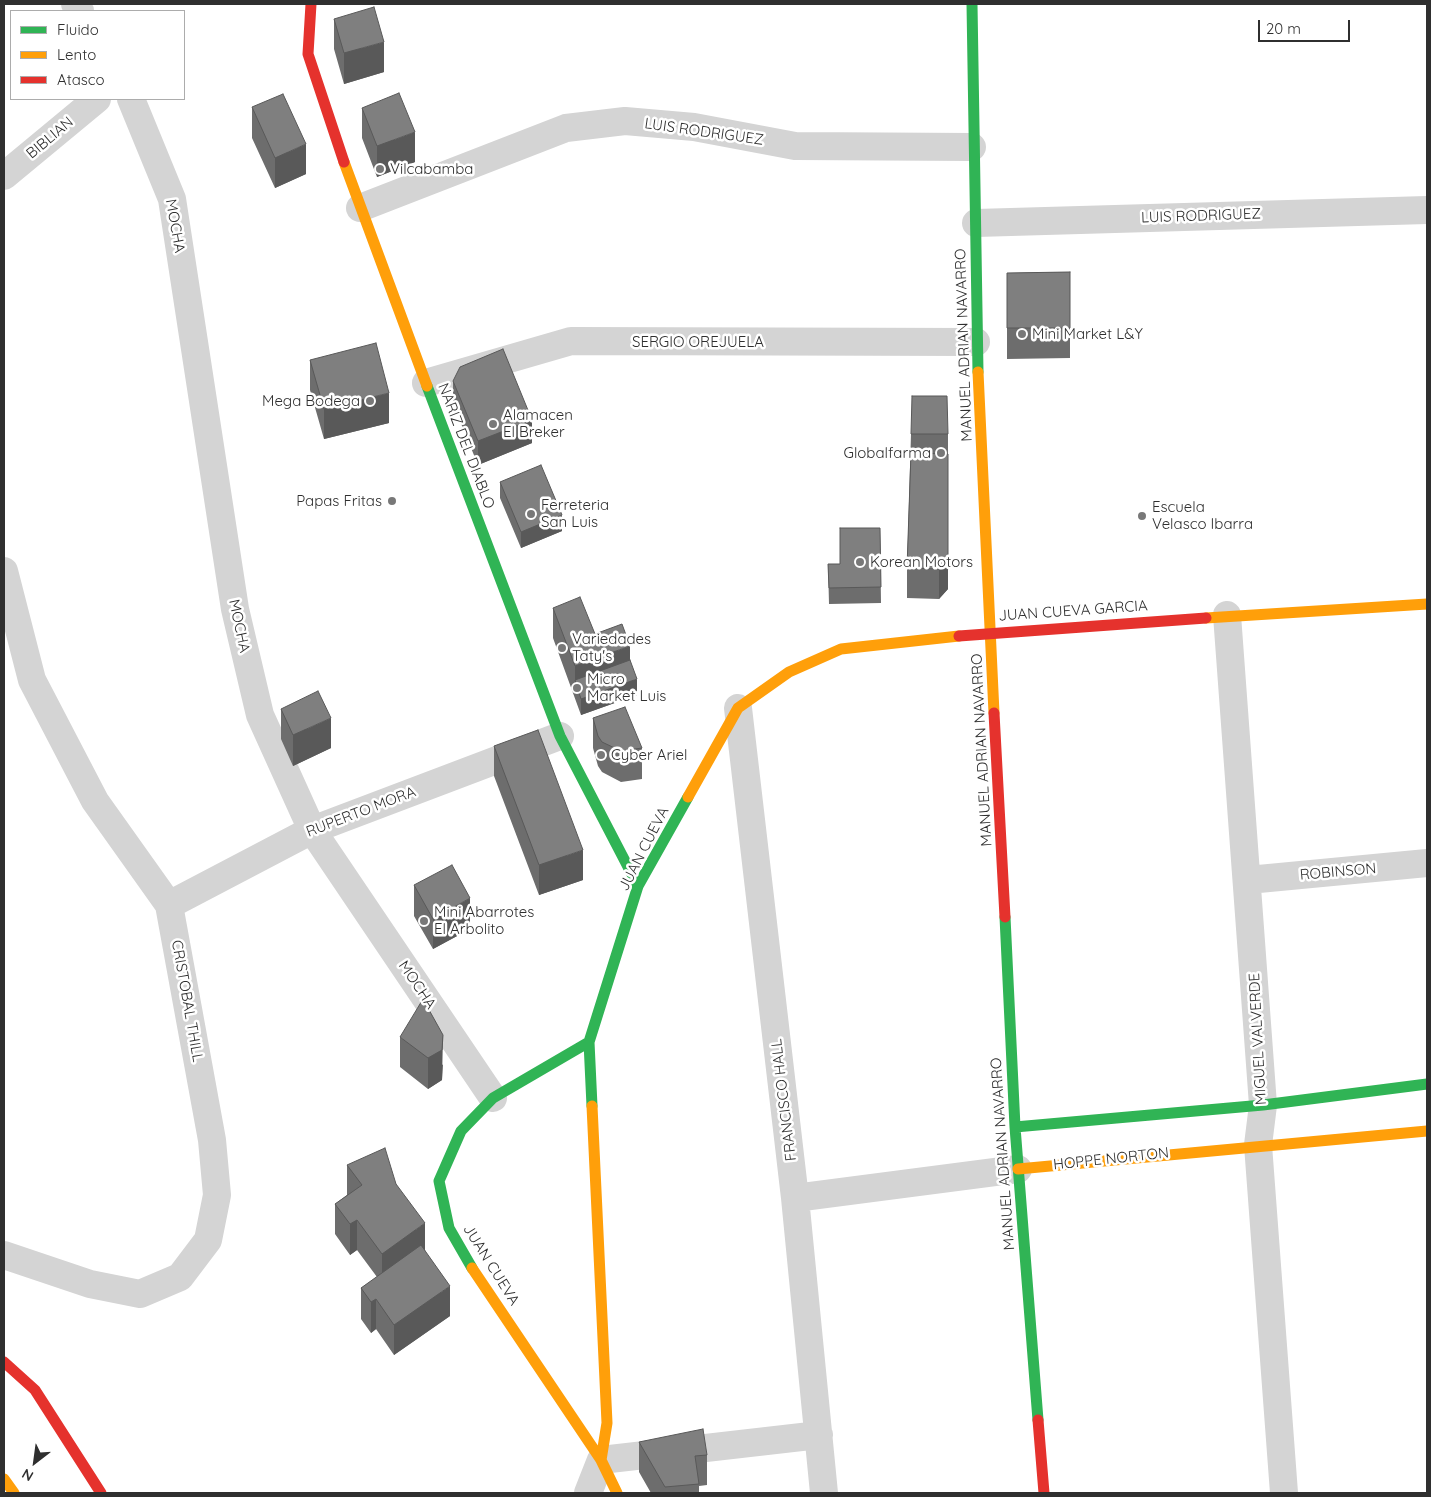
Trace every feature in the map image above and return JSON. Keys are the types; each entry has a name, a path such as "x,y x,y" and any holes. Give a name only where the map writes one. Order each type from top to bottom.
{"street":[{"name":"NARIZ DEL DIABLO","path":"311,4 308,54 360,208 560,736 638,886"},
{"name":"MANUEL ADRIAN NAVARRO","path":"972,4 972,147 976,223 976,342 1015,1128 1044,1493"},
{"name":"BIBLIAN","path":"4,176 96,100"},
{"name":"MOCHA","path":"131,100 172,200 235,609 260,715 312,830 493,1098"},
{"name":"LUIS RODRIGUEZ","path":"360,208 566,128 625,121 694,128 795,146 972,147"},
{"name":"LUIS RODRIGUEZ","path":"976,223 1427,210"},
{"name":"SERGIO OREJUELA","path":"426,383 571,341 976,342"},
{"name":"CRISTOBAL THILL","path":"4,571 32,680 95,801 169,905 212,1140 217,1195 208,1240 180,1277 140,1294 90,1284 4,1255"},
{"name":"JUAN CUEVA GARCIA","path":"738,708 789,672 841,649 991,632 1227,615 1427,604"},
{"name":"MIGUEL VALVERDE","path":"1227,615 1263,1104 1258,1144 1284,1493"},
{"name":"JUAN CUEVA","path":"600,1460 607,1423 589,1042 638,886 738,708"},
{"name":"FRANCISCO HALL","path":"738,708 795,1198 820,1435 824,1493"},
{"name":"RUPERTO MORA","path":"169,905 312,830 560,736"},
{"name":"ROBINSON","path":"1248,880 1427,863"},
{"name":"JUAN CUEVA","path":"589,1042 493,1098 461,1131 439,1181 449,1228 473,1269 600,1460 617,1493"},
{"path":"1015,1128 1263,1104 1427,1084"},
{"name":"HOPPE NORTON","path":"795,1198 1018,1169 1258,1144 1427,1131"},
{"path":"4,1362 35,1390 101,1493"},
{"path":"588,1493 600,1460 820,1435"},
{"path":"4,1479 14,1493"}],"building":[{"path":"374,7 384,42 344,53 334,19"},
{"path":"399,93 415,132 377,146 362,108"},
{"path":"283,94 306,144 275,158 252,107"},
{"path":"1070,272 1070,328 1007,328 1007,273"},
{"path":"376,343 389,393 324,409 310,360"},
{"name":"Alamacen El Breker","path":"503,349 532,420 478,441 453,381 460,367"},
{"path":"912,396 947,396 948,434 911,434"},
{"path":"911,453 948,454 948,559 939,569 907,568"},
{"name":"Ferreteria San Luis","path":"541,465 562,515 521,532 500,482"},
{"name":"Korean Motors","path":"840,528 880,528 881,587 829,588 828,564 840,564"},
{"path":"580,597 595,634 622,624 630,646 575,666 553,608"},
{"path":"630,660 637,679 581,699 575,680"},
{"path":"318,691 331,718 293,735 281,709"},
{"path":"625,707 642,748 621,751 602,742 598,736 593,718"},
{"path":"538,730 583,850 539,865 494,746"},
{"path":"452,865 470,898 433,919 414,885"},
{"path":"423,999 443,1035 442,1050 428,1058 400,1037"},
{"path":"385,1148 396,1184 425,1223 382,1254 357,1220 350,1224 335,1204 362,1185 347,1165"},
{"path":"421,1245 450,1286 394,1325 376,1299 371,1302 361,1288"},
{"path":"703,1429 707,1455 695,1456 699,1484 665,1487 639,1442"}],"traffic: fast":[{"path":"972,4 978,372"},
{"path":"427,386 560,736 638,886"},
{"path":"592,1106 589,1042 638,886 688,797"},
{"path":"1005,917 1015,1127 1038,1420"},
{"path":"472,1268 449,1228 439,1181 461,1131 493,1098 589,1042"},
{"path":"1015,1127 1263,1105 1427,1084"}],"traffic: slow":[{"path":"344,162 427,386"},
{"path":"978,372 994,713"},
{"path":"1206,618 1427,604"},
{"path":"688,797 738,708 789,672 841,649 959,636"},
{"path":"592,1106 607,1423 601,1460"},
{"path":"1018,1169 1427,1131"},
{"path":"472,1268 601,1460 617,1493"},
{"path":"4,1479 14,1493"}],"traffic: jam":[{"path":"311,4 308,54 344,162"},
{"path":"959,636 1206,618"},
{"path":"994,713 1005,917"},
{"path":"4,1362 35,1390 101,1493"},
{"path":"1038,1420 1044,1493"}],"place":[{"name":"Vilcabamba","path":"380,169"},
{"name":"Mini Market L&Y","path":"1022,334"},
{"name":"Mega Bodega","path":"370,401"},
{"name":"Alamacen El Breker","path":"493,424"},
{"name":"Globalfarma","path":"941,453"},
{"name":"Papas Fritas","path":"392,501"},
{"name":"Ferreteria San Luis","path":"531,514"},
{"name":"Escuela Velasco Ibarra","path":"1142,516"},
{"name":"Korean Motors","path":"860,562"},
{"name":"Variedades Taty's","path":"562,648"},
{"name":"Micro Market Luis","path":"577,688"},
{"name":"Cyber Ariel","path":"601,755"},
{"name":"Mini Abarrotes El Arbolito","path":"424,921"}]}
